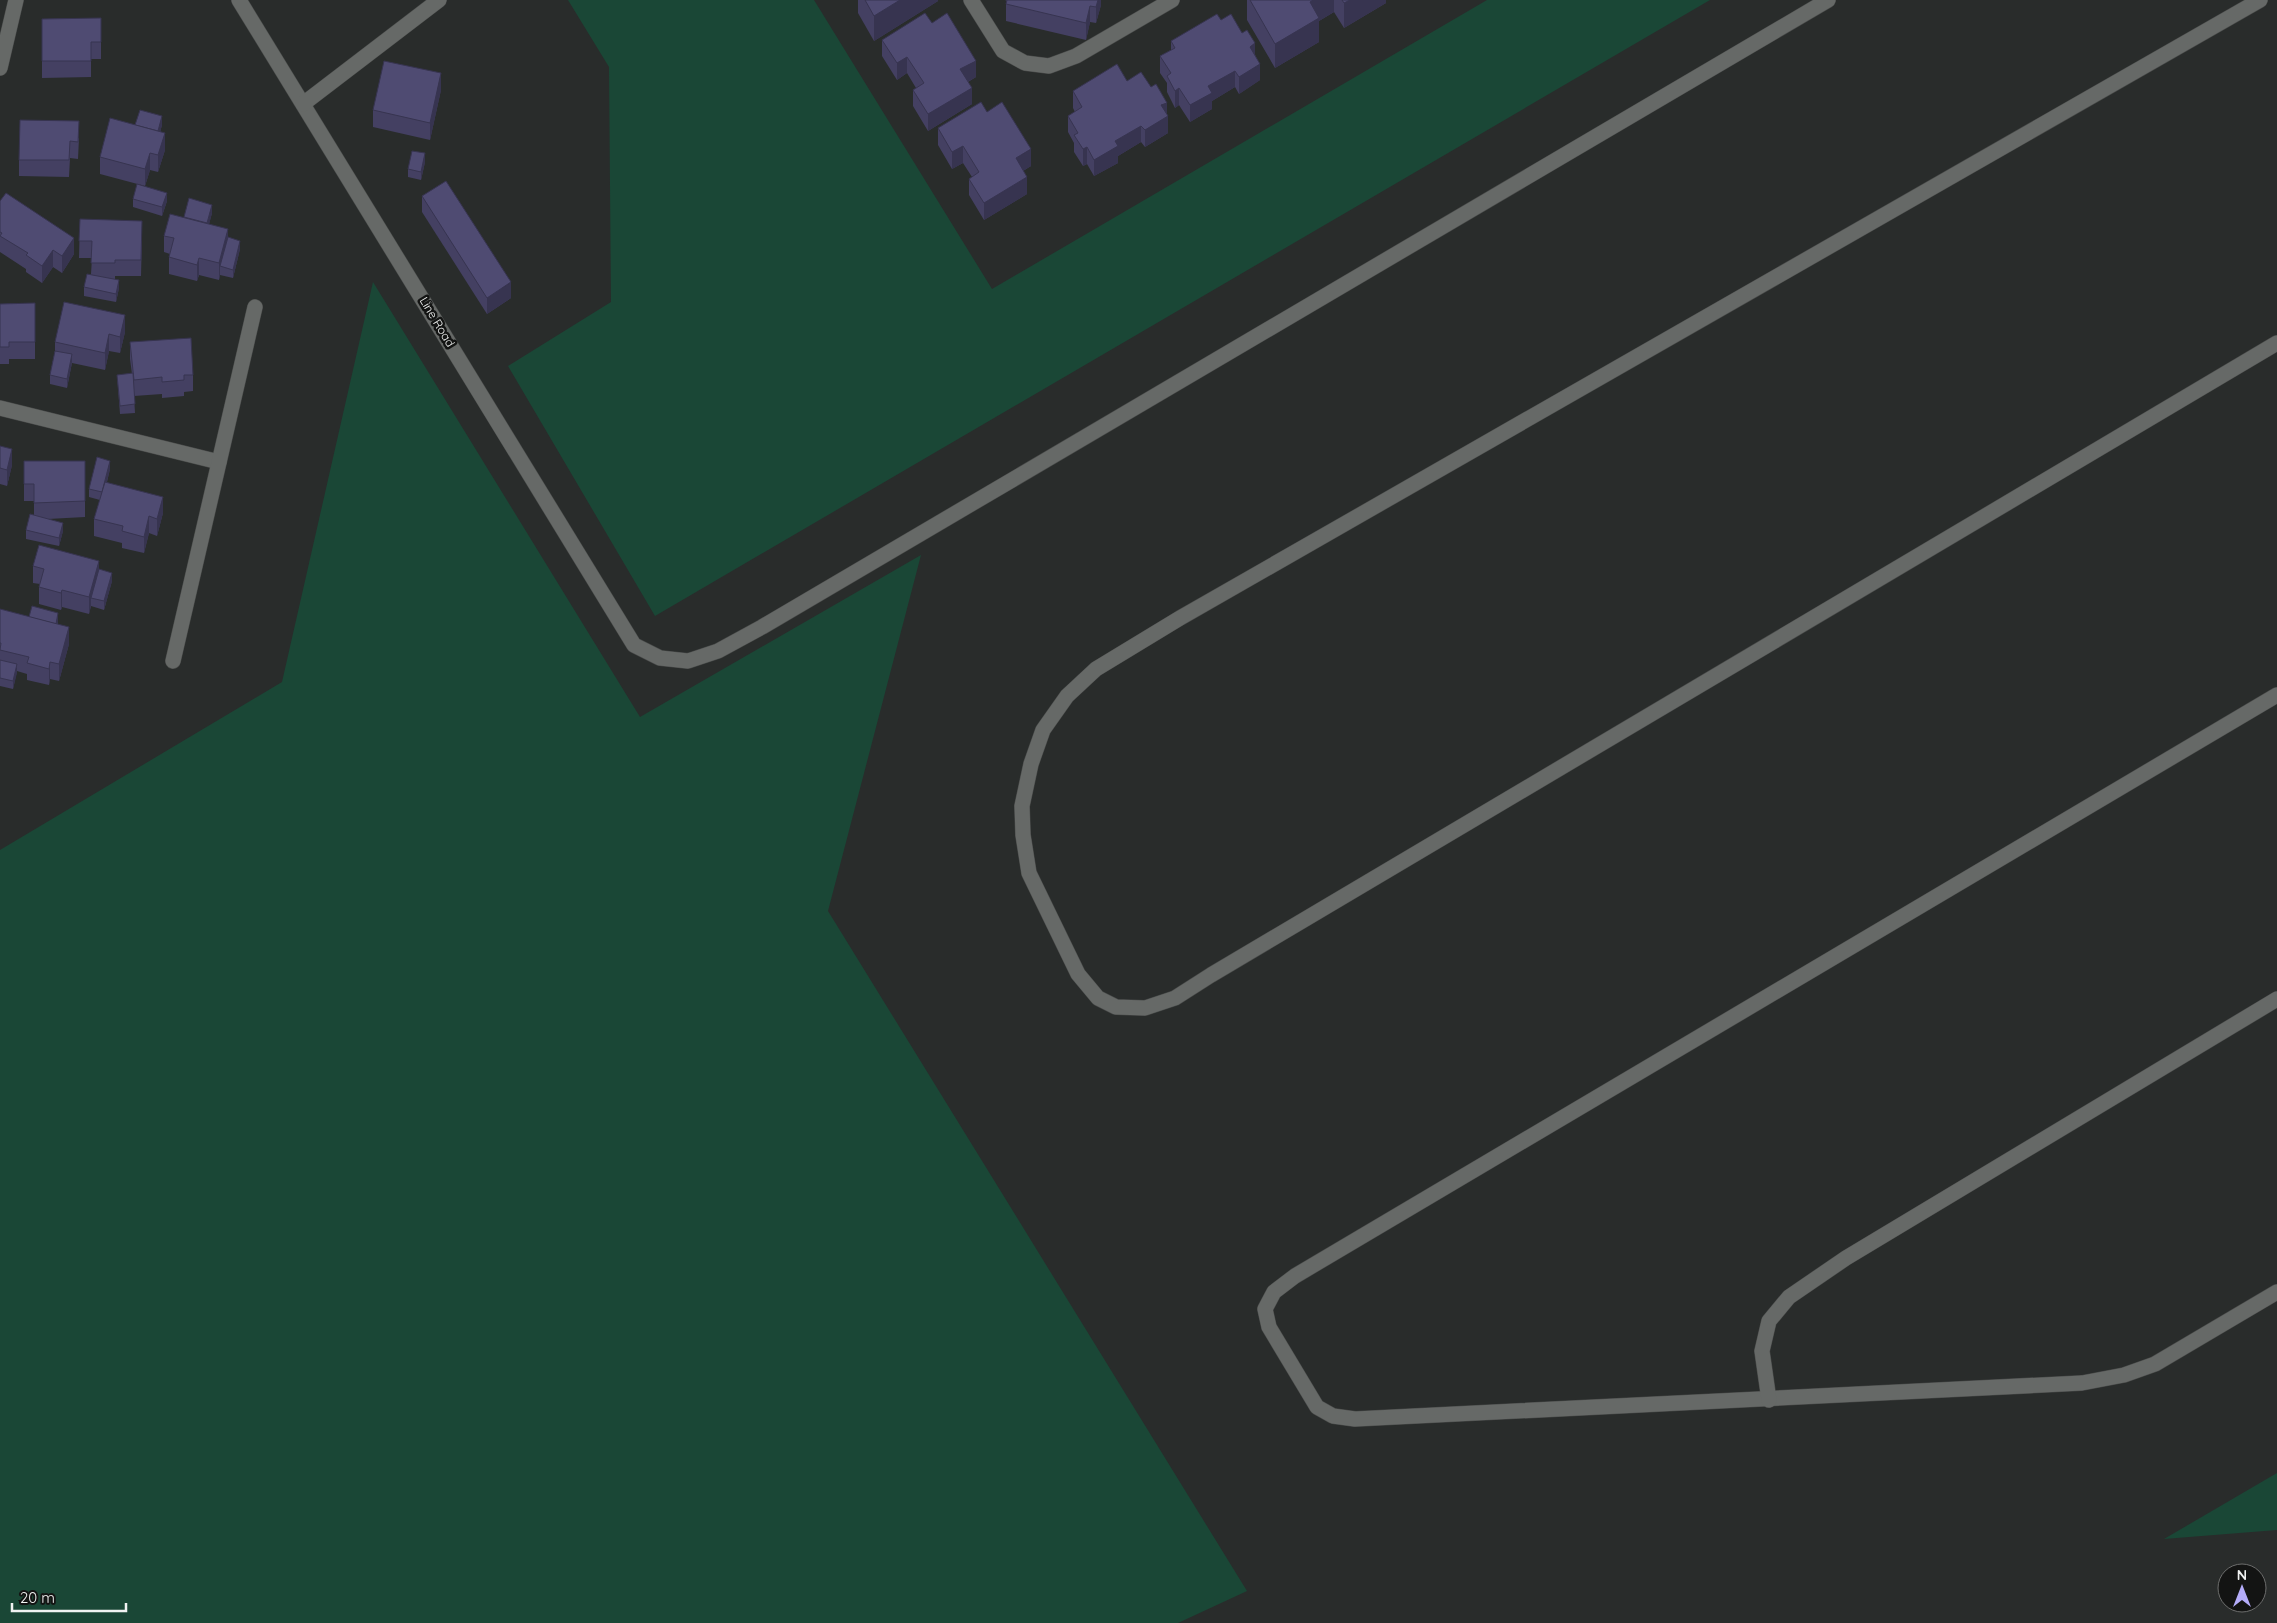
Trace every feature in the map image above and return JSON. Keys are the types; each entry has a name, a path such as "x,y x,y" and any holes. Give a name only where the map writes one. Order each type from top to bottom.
{"street":[{"path":"0,68 16,0"},
{"name":"Line Road","path":"239,0 634,645 660,658 688,661 718,651 762,627 1828,0"},
{"path":"303,104 439,0"},
{"path":"971,0 1003,51 1025,63 1049,66 1076,56 1172,0"},
{"path":"2260,0 1188,613 1096,669 1068,696 1043,730 1031,764 1022,806 1023,835 1029,873 1078,974 1098,998 1116,1007 1145,1008 1175,998 2277,343"},
{"path":"173,661 255,307"},
{"path":"0,408 219,462"},
{"path":"2277,695 1295,1276 1274,1292 1265,1309 1268,1327 1317,1407 1333,1416 1355,1419 2082,1383 2124,1375 2155,1364 2277,1292"},
{"path":"1769,1400 1762,1351 1769,1321 1789,1297 1846,1258 2277,999"}],"green space":[{"path":"568,0 814,0 992,289 1487,0 1710,0 655,616 508,366 611,302 609,67"},
{"path":"373,282 640,717 921,555 828,911 1247,1591 1178,1623 0,1623 0,850 282,682"},
{"path":"2277,1473 2277,1530 2164,1539"}],"building":[{"path":"865,0 900,0 874,16"},
{"path":"1007,0 1098,0 1096,7 1090,6 1086,23 1006,4"},
{"path":"1250,0 1313,0 1310,2 1319,18 1275,44"},
{"path":"925,13 932,23 947,13 976,61 960,69 972,88 928,114 913,90 924,83 907,57 897,63 882,40"},
{"path":"1217,14 1221,20 1231,14 1242,33 1247,30 1255,43 1250,47 1260,64 1239,77 1235,71 1208,86 1212,93 1190,105 1179,88 1175,91 1167,76 1171,73 1160,56 1175,48 1171,41"},
{"path":"101,18 101,42 91,42 91,61 42,61 42,19"},
{"path":"384,61 441,73 430,123 373,110"},
{"path":"1117,64 1127,81 1141,72 1151,87 1156,84 1167,103 1161,105 1168,116 1145,130 1141,126 1115,141 1118,146 1094,160 1087,147 1083,149 1074,135 1078,133 1068,116 1082,107 1073,91"},
{"path":"981,102 987,112 1002,102 1031,149 1016,158 1027,177 984,203 969,179 979,172 963,146 952,152 938,128"},
{"path":"140,110 162,116 158,131 135,125"},
{"path":"110,118 165,133 158,155 150,153 145,169 100,157"},
{"path":"20,120 79,121 78,142 70,141 69,160 19,160"},
{"path":"412,151 425,153 421,172 408,169"},
{"path":"446,181 511,282 487,298 422,196"},
{"path":"137,184 167,193 162,207 133,199"},
{"path":"6,193 74,238 62,256 53,250 42,266 26,255 28,253 0,236 2,233 0,232 0,201"},
{"path":"189,198 212,205 207,223 184,217"},
{"path":"170,214 228,229 219,263 199,258 197,265 169,257 174,238 164,236"},
{"path":"80,219 142,221 141,260 115,260 115,263 91,263 92,241 79,241"},
{"path":"228,237 240,241 233,270 220,266"},
{"path":"87,274 119,280 116,294 84,287"},
{"path":"64,302 125,315 120,337 109,334 105,353 55,342"},
{"path":"35,303 35,342 9,342 9,347 0,347 0,304"},
{"path":"191,338 193,375 184,375 184,380 162,382 162,377 134,380 130,342"},
{"path":"55,351 72,354 67,379 50,375"},
{"path":"133,373 135,404 120,406 117,375"},
{"path":"0,446 12,449 7,470 0,468"},
{"path":"97,457 110,461 102,492 89,489"},
{"path":"24,461 85,461 85,501 34,503 34,484 24,484"},
{"path":"105,482 163,497 157,519 149,516 144,537 122,531 123,526 94,519"},
{"path":"30,514 63,523 59,538 26,530"},
{"path":"39,545 99,561 89,597 62,590 61,593 39,587 44,569 33,566"},
{"path":"99,569 112,573 104,601 91,598"},
{"path":"32,606 58,613 56,624 29,617"},
{"path":"0,609 69,627 59,664 50,662 49,669 27,663 29,657 0,650"},
{"path":"0,660 17,664 13,681 0,678"}]}
